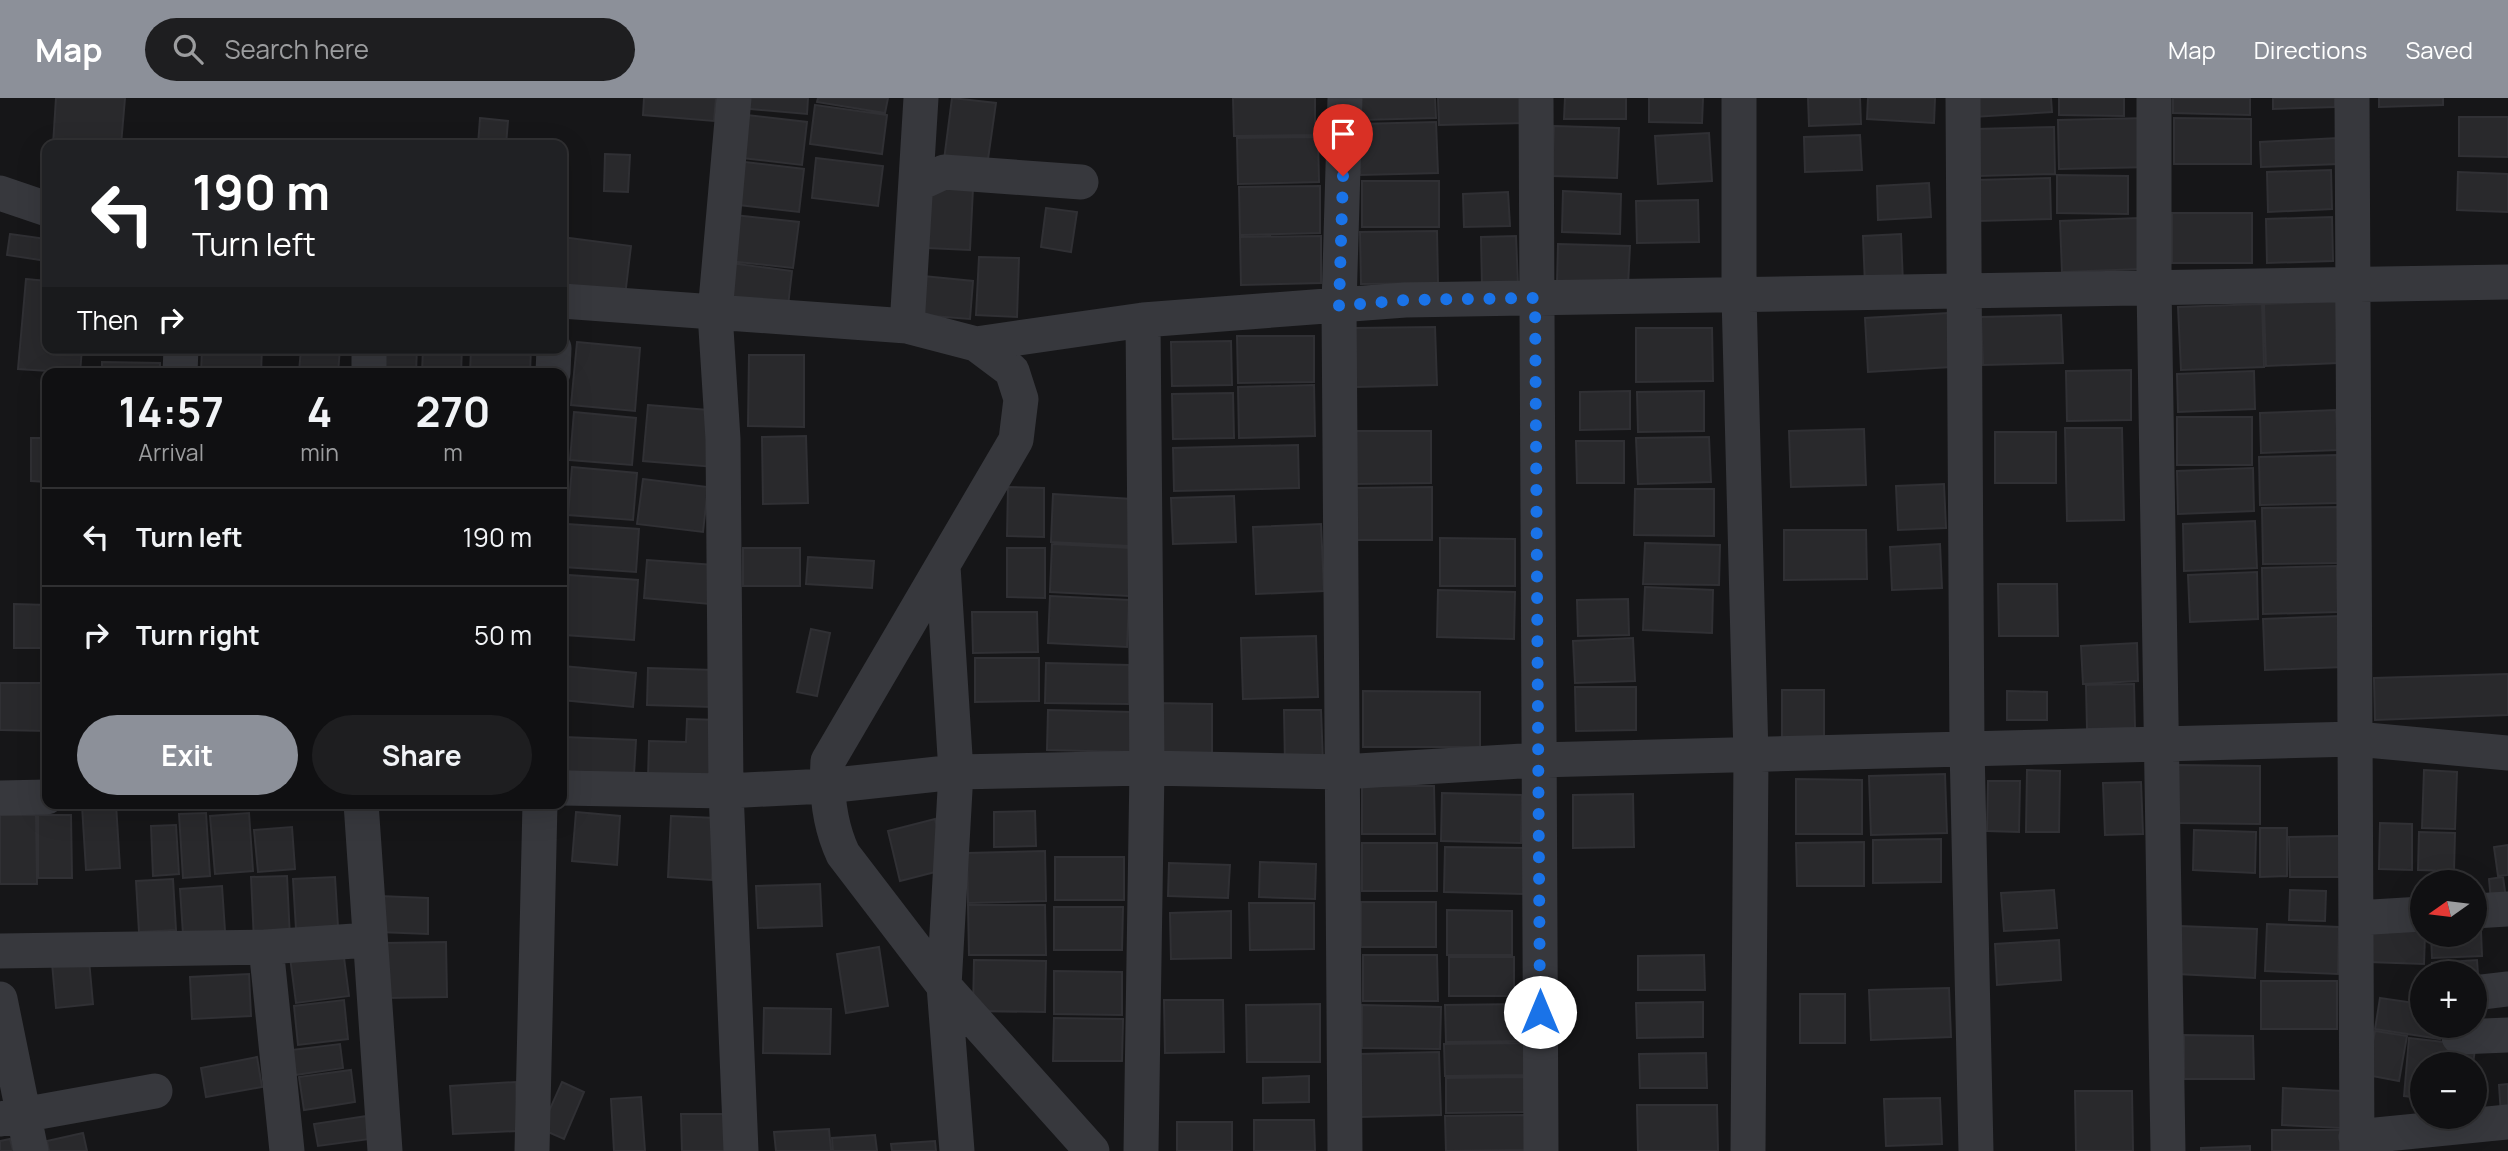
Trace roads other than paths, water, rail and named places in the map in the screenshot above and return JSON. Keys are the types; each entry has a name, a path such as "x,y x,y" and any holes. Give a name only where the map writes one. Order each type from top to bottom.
{"street":[{"path":"734,98 715,313 723,439 726,791 741,1151"},
{"path":"907,326 921,98"},
{"path":"1345,98 1339,306 1345,1151"},
{"path":"1536,98 1541,1151"},
{"path":"1739,98 1739,296 1751,756 1748,1151"},
{"path":"1963,98 1967,747 1976,1151"},
{"path":"2154,98 2154,285 2168,1151"},
{"path":"2352,98 2357,739 2356,1144 2508,1122"},
{"path":"916,185 944,172 1082,182"},
{"path":"0,193 42,207"},
{"path":"976,344 1143,320 1405,300 1739,296 2154,285 2508,282"},
{"path":"567,301 907,326 976,344 1012,371 1021,399 1016,440 828,761 826,786 834,835 843,854 944,986 1092,1151"},
{"path":"1141,1151 1147,768 1143,320"},
{"path":"943,566 956,772 944,986 957,1151"},
{"path":"567,788 726,791 826,786 956,772 1147,768 1342,772 1538,760 2357,739 2508,753"},
{"path":"0,798 42,797"},
{"path":"361,809 386,1151"},
{"path":"533,1151 540,809"},
{"path":"2487,910 2508,909"},
{"path":"2356,918 2410,915"},
{"path":"0,951 267,947 369,940"},
{"path":"267,947 287,1151"},
{"path":"2487,991 2508,989"},
{"path":"0,999 12,1116 31,1151"},
{"path":"2487,1036 2508,1035"},
{"path":"12,1116 155,1091"}]}
